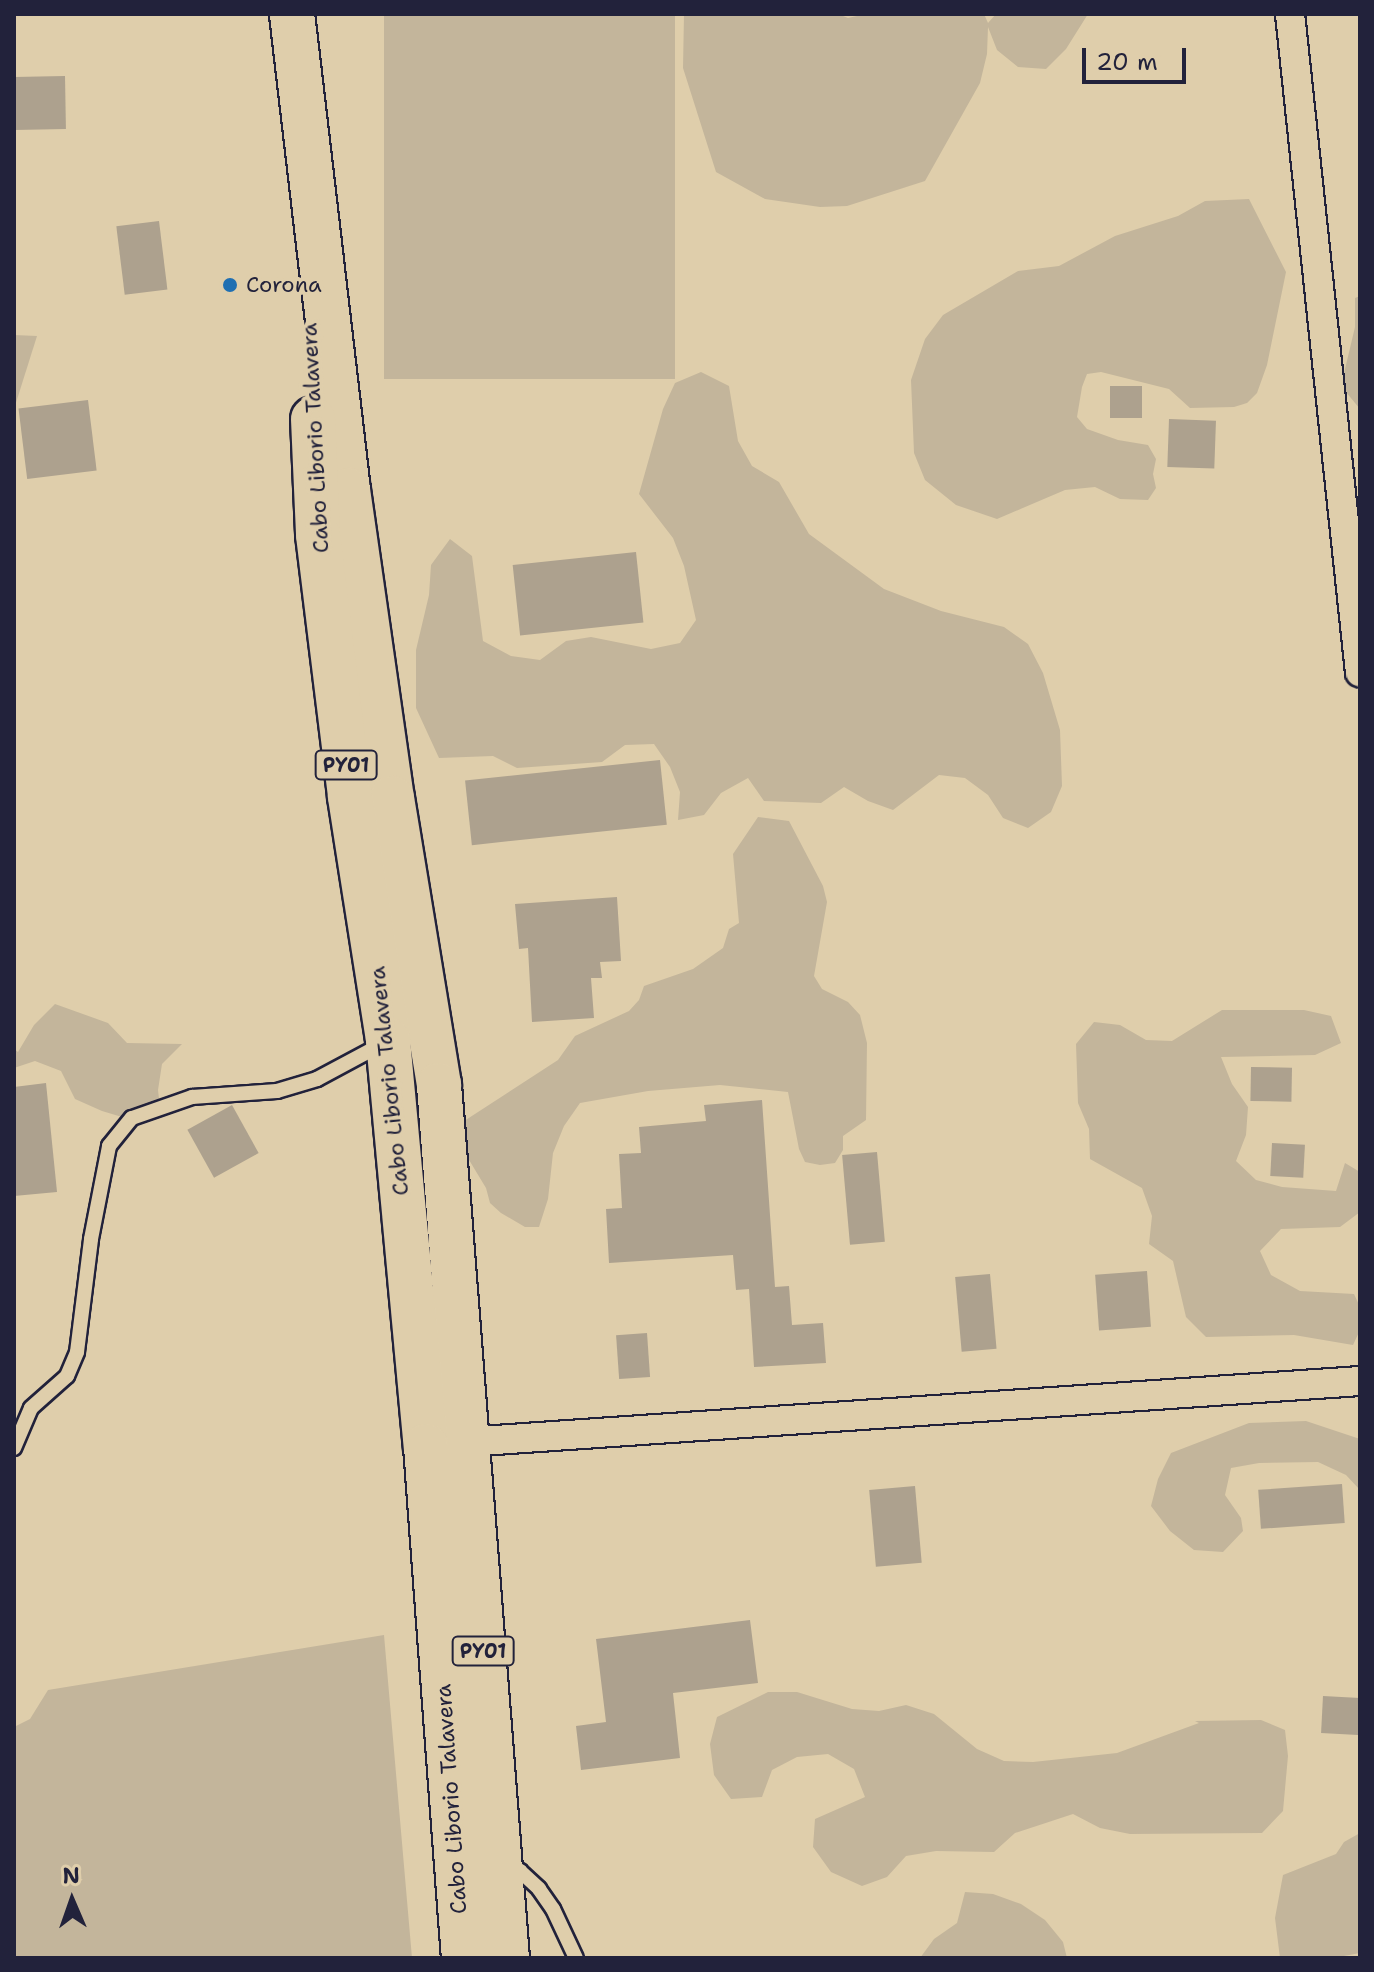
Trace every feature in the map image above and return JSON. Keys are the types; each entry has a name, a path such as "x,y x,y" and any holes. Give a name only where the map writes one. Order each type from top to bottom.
{"highway":[{"name":"PY01","path":"292,14 298,81"},
{"name":"Cabo Liborio Talavera","path":"298,81 318,535 350,797 388,1040 426,1446 464,1958"},
{"name":"Cabo Liborio Talavera","path":"298,81 348,490 392,798 439,1085 507,1958"},
{"path":"455,1863 498,1860"}],"street":[{"path":"1290,14 1360,672"},
{"path":"426,1446 1360,1381"}],"lane":[{"path":"14,1448 31,1408 67,1376 77,1352 91,1239 109,1146 132,1118 192,1097 291,1087 317,1079 388,1040"},
{"path":"498,1860 520,1871 539,1889 553,1909 576,1958"}],"shaded area":[{"path":"384,14 675,14 675,379 384,379"},
{"path":"684,14 838,14 848,18 866,14 984,14 988,23 996,14 1088,14 1066,49 1046,69 1018,67 997,50 988,27 987,54 980,83 925,181 847,206 820,207 765,199 716,172 683,68"},
{"path":"1249,199 1286,272 1267,365 1257,393 1247,403 1234,407 1190,408 1169,389 1101,372 1087,374 1082,387 1077,417 1087,429 1118,440 1148,445 1156,459 1153,474 1156,488 1148,500 1120,499 1095,487 1065,490 997,519 956,505 925,480 914,453 911,380 925,339 943,315 1018,271 1059,266 1115,236 1178,216 1205,201"},
{"path":"1360,296 1360,409 1341,386 1355,327 1355,298"},
{"path":"14,335 37,336 14,409"},
{"path":"701,372 729,386 738,441 752,466 779,482 809,534 884,589 941,611 1004,627 1028,644 1043,673 1060,730 1062,786 1051,812 1028,828 1003,818 988,795 965,778 939,775 893,810 868,801 844,787 821,803 764,801 748,778 721,793 704,815 678,820 680,792 670,767 654,744 625,745 602,762 517,768 493,756 439,758 416,708 416,650 429,595 431,565 450,539 472,556 483,641 511,656 540,660 566,641 591,637 651,649 680,643 696,620 684,566 673,538 639,494 663,409 675,383"},
{"path":"758,817 789,821 823,886 827,902 814,976 822,989 848,1002 860,1015 867,1043 866,1120 843,1136 843,1150 835,1163 820,1165 805,1162 799,1149 788,1092 720,1085 648,1091 580,1103 564,1126 553,1153 548,1199 539,1227 525,1227 501,1213 490,1203 486,1188 457,1140 458,1125 558,1060 575,1036 629,1011 639,1000 644,986 693,969 723,948 729,929 739,923 733,854"},
{"path":"55,1004 108,1023 127,1043 182,1044 162,1064 158,1090 161,1117 132,1120 75,1099 61,1071 35,1061 14,1068 14,1049 18,1052 34,1025"},
{"path":"1222,1010 1304,1010 1331,1016 1341,1043 1315,1055 1221,1057 1232,1084 1248,1107 1246,1135 1236,1161 1256,1180 1282,1187 1336,1191 1345,1163 1360,1172 1360,1212 1340,1227 1281,1229 1260,1251 1271,1275 1300,1291 1354,1294 1360,1307 1360,1330 1353,1345 1294,1335 1206,1337 1186,1317 1173,1261 1149,1244 1152,1216 1142,1188 1090,1159 1089,1129 1078,1103 1076,1044 1094,1022 1120,1025 1146,1040 1172,1041"},
{"path":"1306,1421 1360,1439 1360,1490 1346,1475 1318,1462 1259,1463 1231,1468 1225,1495 1241,1518 1243,1531 1223,1552 1194,1550 1170,1531 1151,1506 1158,1479 1171,1453 1249,1423"},
{"path":"384,1635 412,1958 14,1958 14,1727 30,1719 48,1690"},
{"path":"768,1692 797,1692 852,1709 879,1711 906,1705 934,1714 977,1749 1004,1761 1033,1762 1117,1753 1199,1723 1195,1721 1261,1720 1285,1730 1288,1756 1283,1811 1262,1833 1130,1834 1100,1828 1073,1814 1015,1833 994,1852 936,1851 906,1856 887,1877 862,1886 831,1872 813,1847 815,1819 865,1797 854,1769 828,1754 797,1757 772,1770 762,1797 731,1799 714,1775 710,1744 717,1717"},
{"path":"1360,1833 1360,1953 1333,1958 1280,1958 1275,1918 1283,1875 1336,1854 1344,1842"},
{"path":"965,1892 993,1894 1021,1904 1045,1920 1063,1942 1067,1958 920,1958 934,1939 957,1923"}],"building":[{"path":"65,76 66,129 15,130 14,77"},
{"path":"159,221 167,289 125,295 116,226"},
{"path":"1110,386 1142,386 1142,418 1110,418"},
{"path":"88,400 97,470 27,479 19,409"},
{"path":"1169,419 1216,421 1214,469 1167,467"},
{"path":"636,552 643,623 520,636 513,565"},
{"path":"660,760 667,825 472,845 465,780"},
{"path":"617,897 621,961 600,962 602,978 591,978 594,1018 532,1022 528,948 519,949 515,904"},
{"path":"1251,1067 1292,1068 1291,1102 1250,1101"},
{"path":"46,1083 57,1192 14,1196 14,1087"},
{"path":"762,1100 775,1287 789,1286 792,1325 823,1323 826,1363 754,1367 749,1289 736,1290 733,1255 609,1263 606,1209 622,1208 619,1154 641,1153 639,1127 706,1121 704,1105"},
{"path":"232,1105 259,1153 214,1178 187,1130"},
{"path":"1272,1143 1305,1145 1303,1178 1270,1176"},
{"path":"877,1152 885,1242 850,1245 842,1155"},
{"path":"1147,1271 1151,1327 1099,1330 1095,1275"},
{"path":"990,1274 997,1349 962,1352 955,1277"},
{"path":"647,1333 650,1377 619,1379 616,1335"},
{"path":"1342,1484 1345,1523 1261,1529 1258,1490"},
{"path":"915,1486 922,1563 876,1567 869,1490"},
{"path":"750,1620 758,1683 673,1693 680,1758 581,1770 576,1726 606,1722 596,1639"},
{"path":"1323,1696 1360,1698 1358,1735 1321,1733"}],"place":[{"name":"Corona","path":"230,285"}]}
